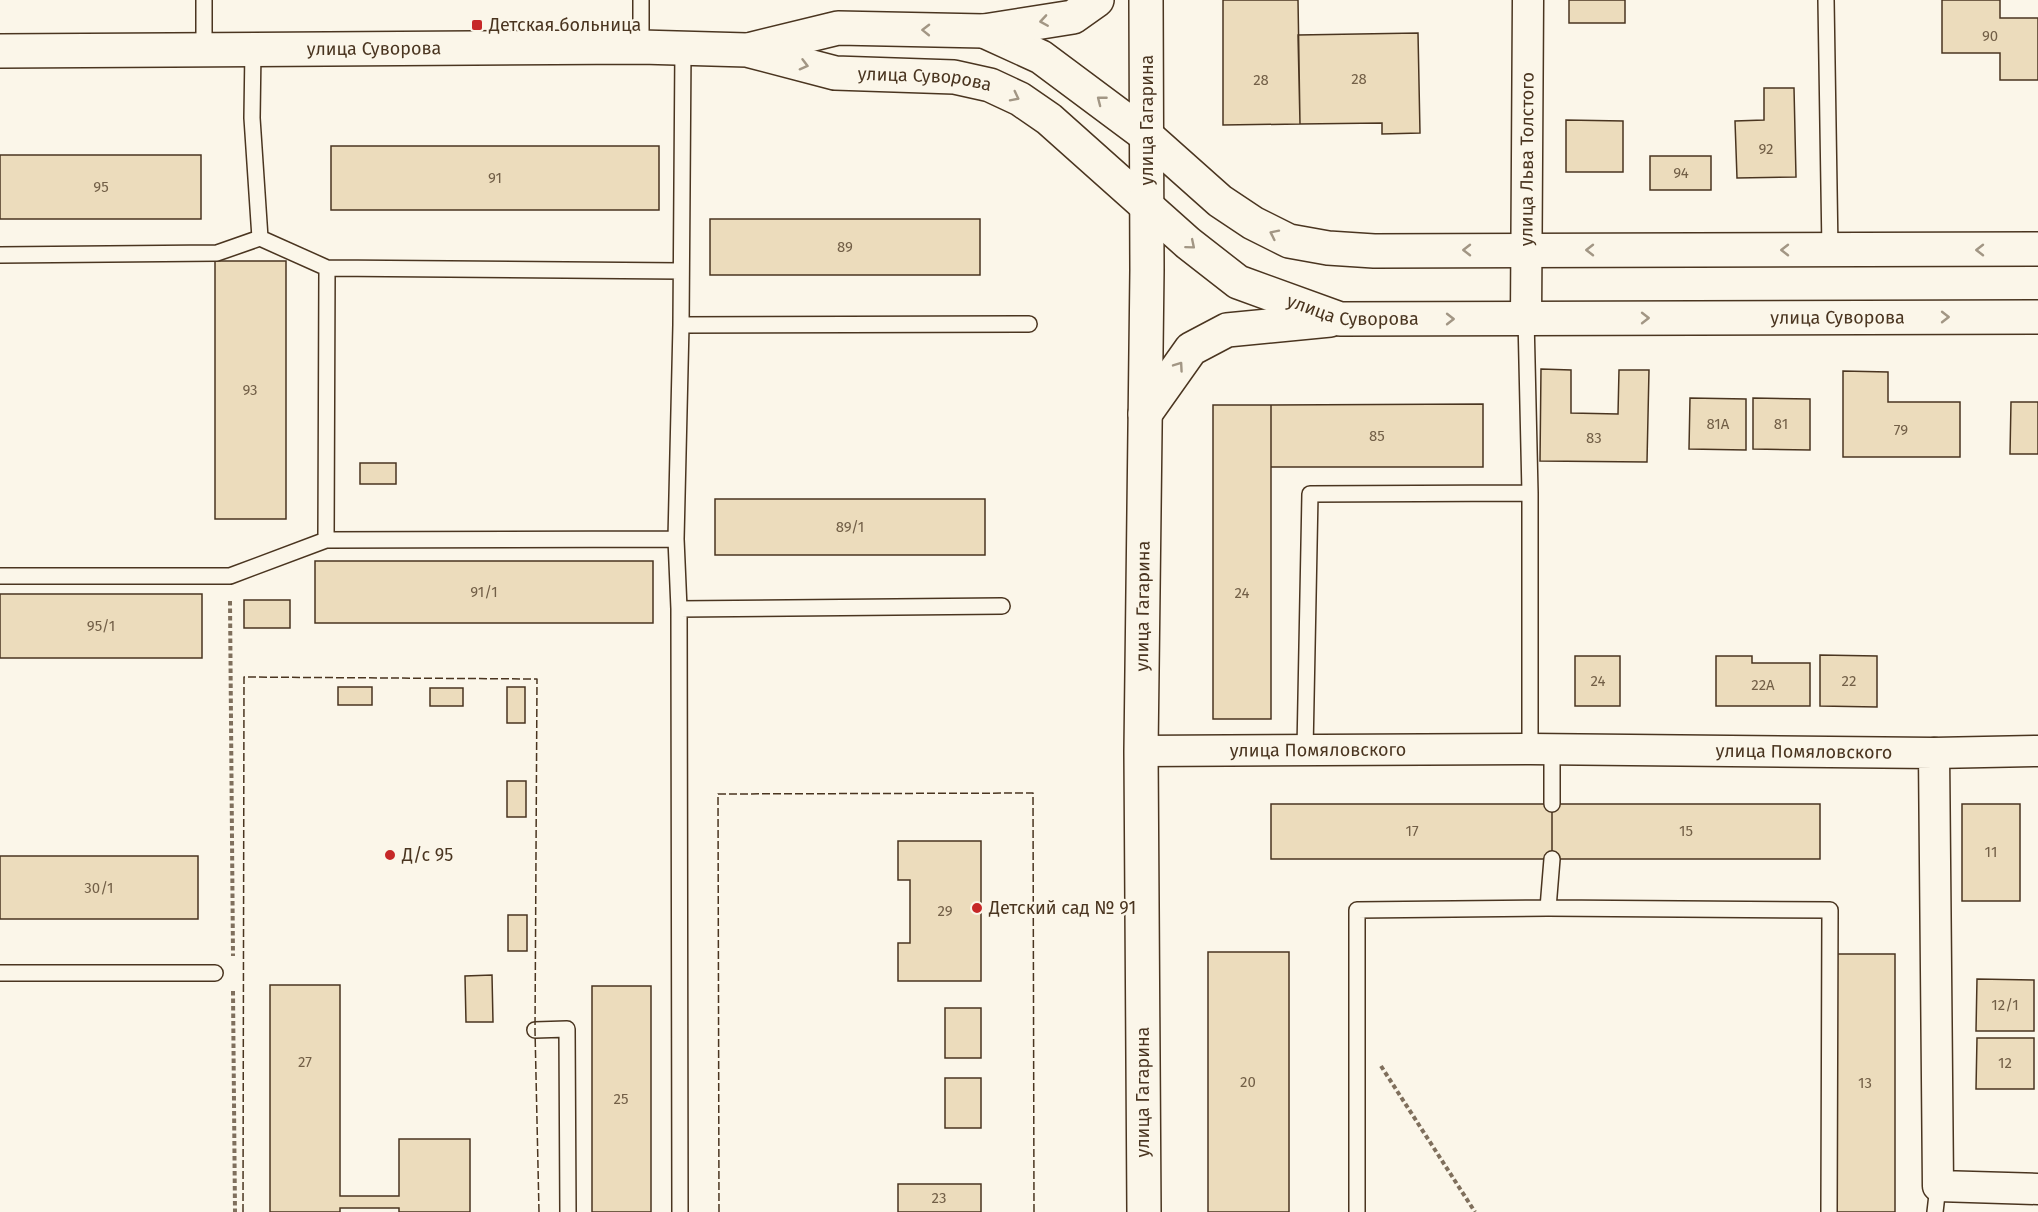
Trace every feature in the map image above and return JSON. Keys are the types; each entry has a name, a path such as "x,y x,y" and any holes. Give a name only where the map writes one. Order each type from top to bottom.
{"main road":[{"name":"улица Суворова","path":"747,50 838,28 984,30 1073,16 1097,0"},
{"name":"улица Гагарина","path":"1144,1212 1141,751 1147,206 1146,0"},
{"name":"улица Суворова","path":"984,30 1041,57 1147,136 1220,201 1253,223 1289,241 1328,248 1374,251 2038,249"},
{"name":"улица Суворова","path":"0,51 683,48 747,50 835,73 954,77 990,85 1020,99 1049,119 1188,243 1238,282 1340,319 2038,317"},
{"path":"1145,414 1191,349 1227,330 1340,319"}],"street":[{"name":"улица Льва Толстого","path":"1526,318 1528,0"},
{"name":"улица Помяловского","path":"1141,751 1541,749 1934,753 2038,751"},
{"path":"1934,753 1936,1199 2038,1189"}],"lane":[{"path":"204,0 204,49"},
{"path":"641,0 641,47"},
{"path":"1826,0 1830,250"},
{"path":"680,1212 680,609 676,539 681,325 683,48"},
{"path":"253,49 252,118 260,238"},
{"path":"0,255 217,253 260,238 327,268 680,271"},
{"path":"326,540 327,268"},
{"path":"1526,318 1530,493 1541,749 1552,804"},
{"path":"681,325 1029,324"},
{"path":"1305,750 1310,494 1530,493"},
{"path":"0,576 230,576 326,540 676,539"},
{"path":"680,609 1002,606"},
{"path":"1548,908 1552,858"},
{"path":"1357,1212 1357,910 1548,908 1830,910 1829,1212"},
{"path":"0,973 215,973"},
{"path":"535,1030 567,1029 568,1212"}],"path":[{"path":"230,576 233,965"},
{"path":"233,988 235,1212"},
{"path":"1357,1028 1474,1212"}],"building":[{"path":"1223,0 1298,0 1300,124 1223,125"},
{"path":"1569,0 1625,0 1625,23 1569,23"},
{"path":"1942,0 2000,0 2000,18 2038,18 2038,80 2000,80 2000,53 1942,53"},
{"path":"1418,33 1420,133 1382,134 1382,123 1300,124 1298,35"},
{"path":"1764,88 1794,88 1796,177 1737,178 1735,121 1764,120"},
{"path":"1566,120 1623,121 1623,172 1566,172"},
{"path":"331,146 659,146 659,210 331,210"},
{"path":"0,155 201,155 201,219 0,219"},
{"path":"1650,156 1711,156 1711,190 1650,190"},
{"path":"710,219 980,219 980,275 710,275"},
{"path":"215,261 286,261 286,519 215,519"},
{"path":"1541,369 1571,370 1571,413 1618,414 1619,370 1649,370 1647,462 1540,461"},
{"path":"1843,371 1888,372 1888,402 1960,402 1960,457 1843,457"},
{"path":"1690,398 1746,399 1746,450 1689,449"},
{"path":"1753,398 1810,399 1810,450 1753,449"},
{"path":"2011,402 2038,402 2038,454 2010,454"},
{"path":"1483,404 1483,467 1271,467 1271,405"},
{"path":"1213,405 1271,405 1271,719 1213,719"},
{"path":"360,463 396,463 396,484 360,484"},
{"path":"715,499 985,499 985,555 715,555"},
{"path":"315,561 653,561 653,623 315,623"},
{"path":"0,594 202,594 202,658 0,658"},
{"path":"244,600 290,600 290,628 244,628"},
{"path":"1820,655 1877,656 1877,707 1820,706"},
{"path":"1575,656 1620,656 1620,706 1575,706"},
{"path":"1716,656 1752,656 1752,663 1810,663 1810,706 1716,706"},
{"path":"338,687 372,687 372,705 338,705"},
{"path":"507,687 525,687 525,723 507,723"},
{"path":"430,688 463,688 463,706 430,706"},
{"path":"507,781 526,781 526,817 507,817"},
{"path":"1271,804 1552,804 1552,859 1271,859"},
{"path":"1552,804 1820,804 1820,859 1552,859"},
{"path":"1962,804 2020,804 2020,901 1962,901"},
{"path":"898,841 981,841 981,981 898,981 898,943 910,943 910,880 898,880"},
{"path":"0,856 198,856 198,919 0,919"},
{"path":"508,915 527,915 527,951 508,951"},
{"path":"1208,952 1289,952 1289,1212 1208,1212"},
{"path":"1836,954 1895,954 1895,1212 1836,1212"},
{"path":"492,975 493,1022 466,1022 465,976"},
{"path":"1977,979 2034,980 2034,1031 1976,1031"},
{"path":"270,985 340,985 340,1196 399,1196 399,1139 470,1139 470,1212 399,1212 399,1208 340,1208 340,1212 270,1212"},
{"path":"592,986 651,986 651,1212 592,1212"},
{"path":"945,1008 981,1008 981,1058 945,1058"},
{"path":"1977,1038 2034,1038 2034,1089 1976,1089"},
{"path":"945,1078 981,1078 981,1128 945,1128"},
{"path":"898,1184 981,1184 981,1212 898,1212"}],"fence":[{"path":"243,1212 244,677 537,679 535,1030 539,1212"},
{"path":"719,1212 718,794 1033,793 1034,1212"}],"place":[{"name":"Детская больница","path":"477,25"},
{"name":"Д/с 95","path":"390,855"},
{"name":"Детский сад № 91","path":"977,908"}]}
